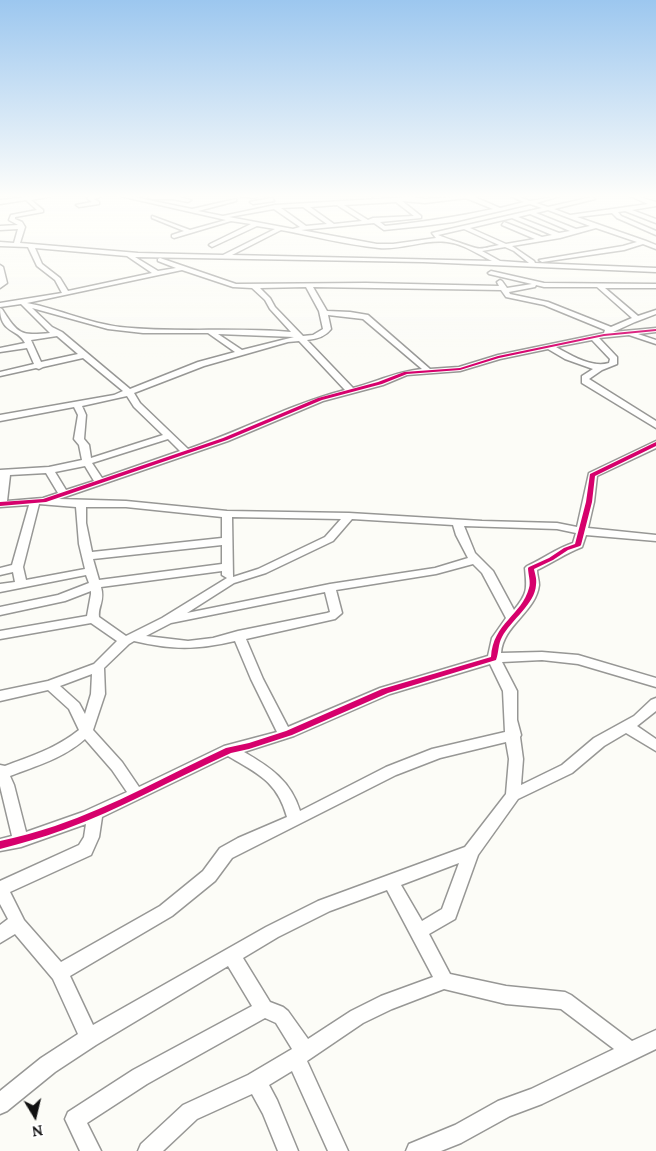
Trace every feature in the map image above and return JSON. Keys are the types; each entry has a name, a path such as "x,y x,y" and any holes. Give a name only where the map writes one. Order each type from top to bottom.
{"street":[{"path":"33,250 39,265 58,279 65,294"},
{"path":"71,250 127,255 472,262 656,270"},
{"path":"223,257 238,250"},
{"path":"474,250 502,264"},
{"path":"514,250 526,255 532,262"},
{"path":"516,264 610,250"},
{"path":"127,255 158,274"},
{"path":"145,255 229,285 309,286 366,284 514,288 544,285 656,286"},
{"path":"174,264 189,256"},
{"path":"472,262 491,273 544,285"},
{"path":"0,267 4,283 0,286"},
{"path":"0,305 23,303 182,268"},
{"path":"491,273 508,296 546,302 608,332 632,333 656,330"},
{"path":"254,286 268,299 272,308 350,390"},
{"path":"23,303 118,329 211,332 254,331 315,337 325,332 326,329 323,313 309,286"},
{"path":"600,286 637,318"},
{"path":"23,303 50,329 59,334 129,392 137,405 186,452"},
{"path":"0,310 11,329 22,334 28,342 39,367"},
{"path":"39,501 225,439 320,399 380,383 406,373 460,369 490,359 594,338 637,318 656,312"},
{"path":"323,313 350,314 365,317 427,370"},
{"path":"626,323 632,333 644,340 656,342"},
{"path":"211,332 241,353"},
{"path":"0,350 59,334"},
{"path":"0,418 77,403 104,400 201,364 299,336"},
{"path":"594,338 614,359 613,364 599,368 585,378 585,380 656,425"},
{"path":"550,347 581,363 599,368"},
{"path":"0,374 39,367 84,355"},
{"path":"77,403 82,415 79,439 84,446 87,462 99,481"},
{"path":"169,436 87,462 49,470 3,473 0,504 39,501 81,504 126,504 227,514 349,516 458,523 557,526 582,531 655,537"},
{"path":"513,795 516,759 514,735 510,720 510,691 494,658 494,649 499,636 525,602 533,586 530,568 566,549 578,545 592,475 656,444"},
{"path":"49,470 64,494"},
{"path":"21,584 17,567 39,501"},
{"path":"81,504 81,523 87,556 90,571 96,584 97,601 92,614 94,619"},
{"path":"227,514 227,567 230,581"},
{"path":"0,696 50,685 98,667 129,639 166,621 230,581 262,571 329,539 349,516"},
{"path":"458,523 466,547 474,560 481,564 492,578 512,618"},
{"path":"87,556 226,541"},
{"path":"166,621 330,588 436,571 474,560"},
{"path":"0,572 17,567"},
{"path":"0,611 63,598 80,593 96,584 227,567"},
{"path":"0,588 90,571"},
{"path":"0,635 94,619 129,639 188,645 334,615 336,612 330,588"},
{"path":"238,635 257,680 284,734"},
{"path":"0,844 21,840 94,813 229,750 252,746 284,734 386,691 494,658 532,655 590,662 638,675 656,683"},
{"path":"21,840 7,785 1,772 50,755 71,744 86,731 98,694 98,667"},
{"path":"50,685 74,706 86,731 117,766 136,794"},
{"path":"419,931 449,914 471,852 513,795 567,769 600,742 639,719 656,702"},
{"path":"627,726 656,746"},
{"path":"59,973 166,911 209,876 226,854 234,848 295,820 391,771 437,753 514,735"},
{"path":"229,750 254,765 282,787 288,798 295,820"},
{"path":"89,1038 59,973 16,923 16,919 1,890 10,883 85,850 91,842 94,831 94,813"},
{"path":"0,1104 48,1065 89,1038 272,932 324,906 471,852"},
{"path":"391,882 419,931 444,981"},
{"path":"0,935 16,923"},
{"path":"231,955 264,1008 282,1017 301,1055 338,1151"},
{"path":"148,1151 190,1112 255,1082 301,1055 356,1017 387,1002 444,981 506,995 565,1000 631,1052"},
{"path":"91,1151 75,1119 140,1077 264,1008"},
{"path":"416,1151 461,1133 504,1108 535,1097 656,1039"},
{"path":"255,1082 267,1096 280,1135 288,1151"}],"cycle path":[{"path":"0,504 44,501 225,439 320,399 380,383 406,373 460,369 498,357 604,335 656,330"},
{"path":"0,845 30,838 88,817 229,750 249,746 289,733 385,691 494,658 498,638 529,597 533,587 531,568 551,559 566,549 578,545 589,502 592,475 656,444"}]}
